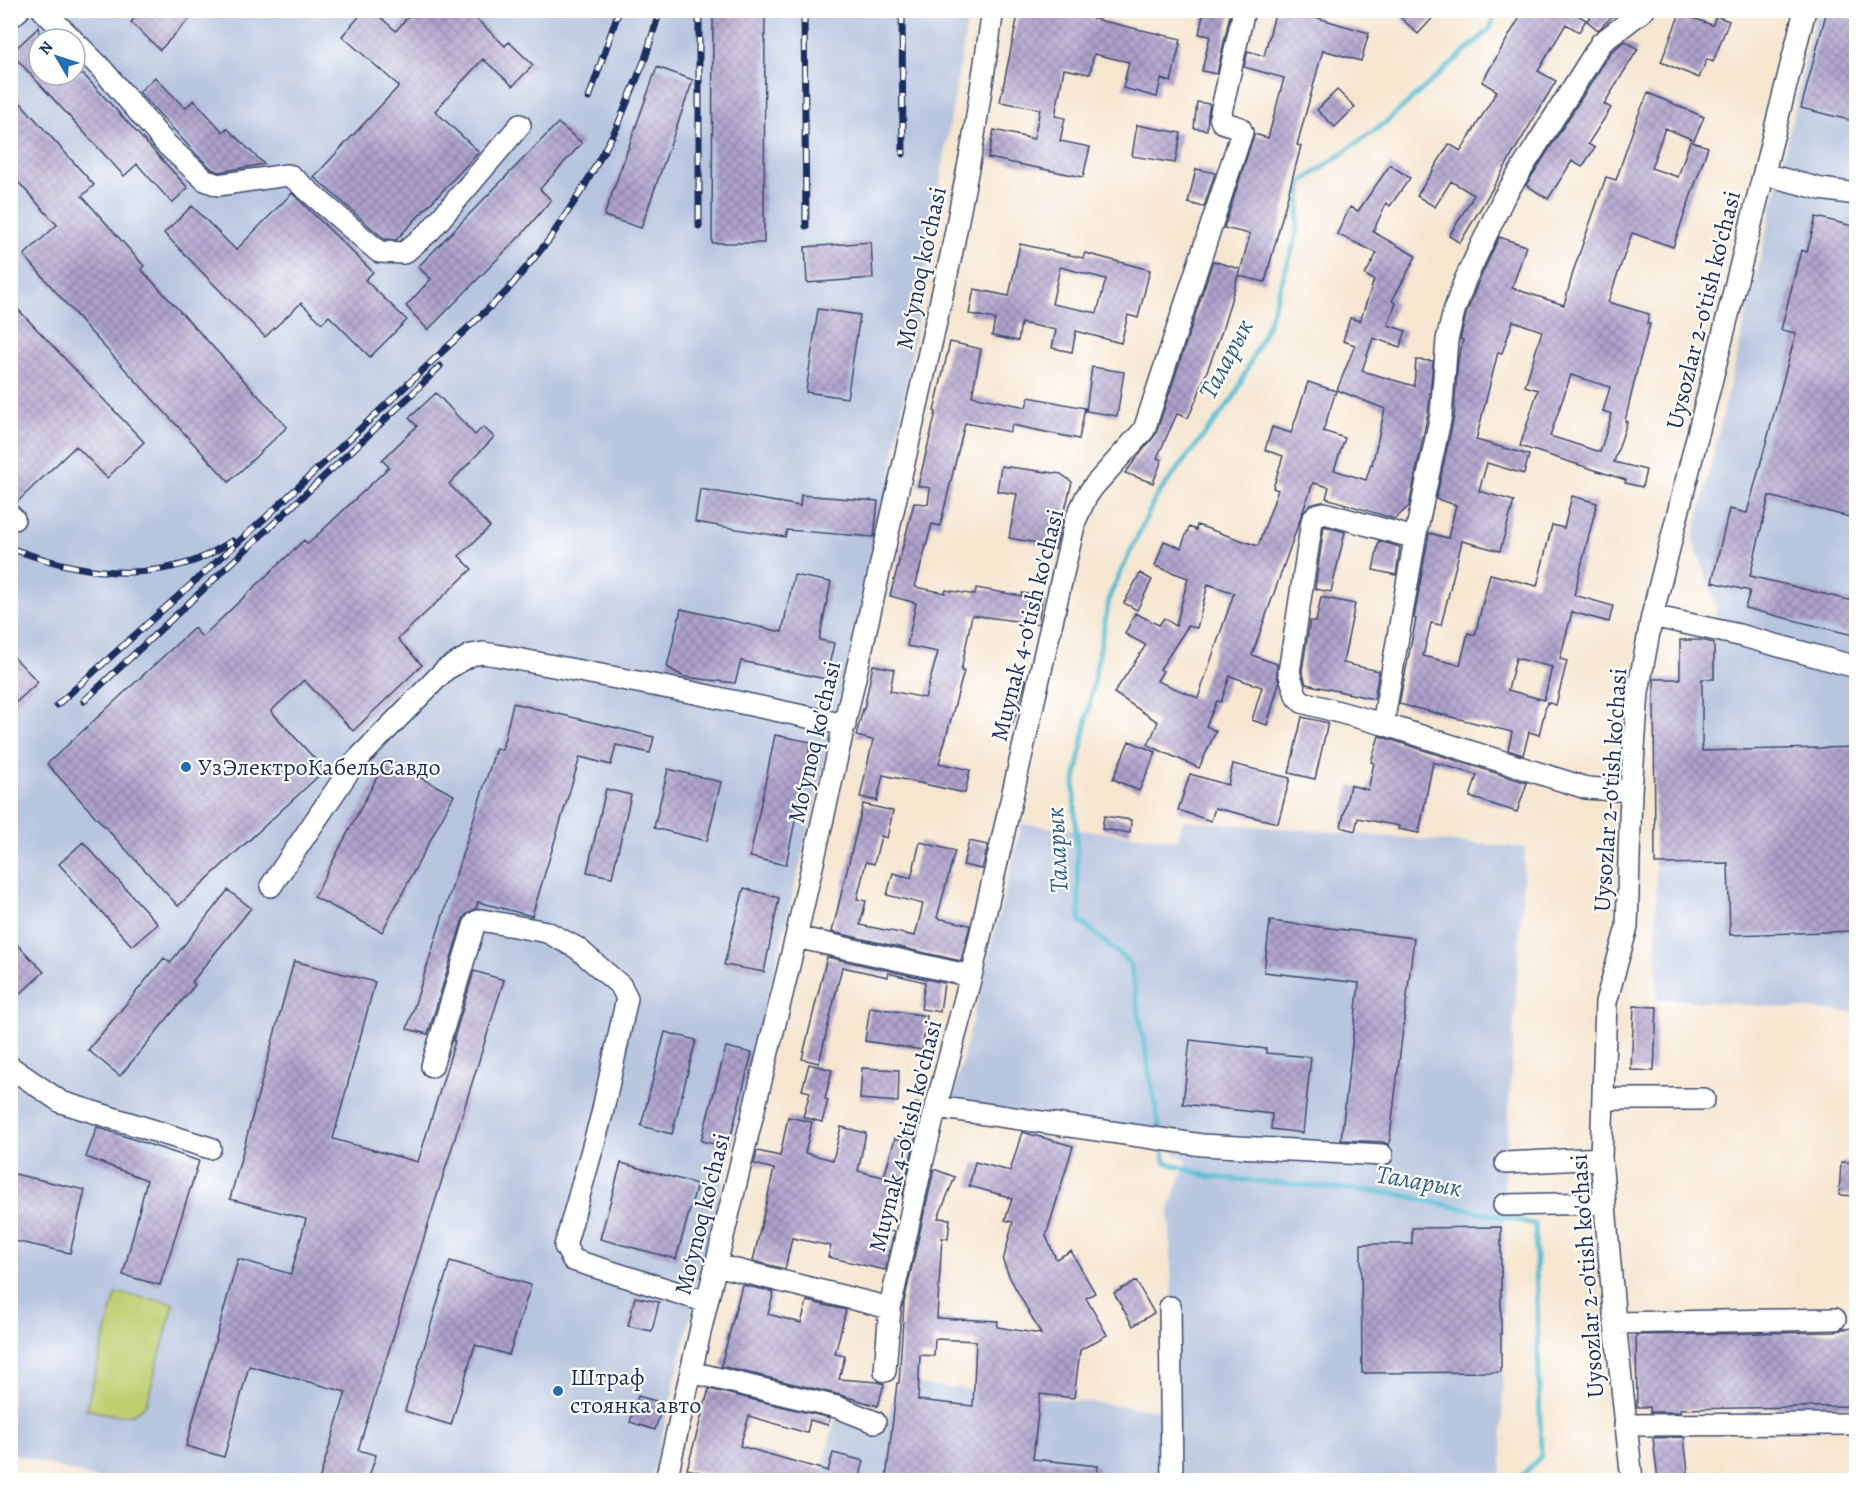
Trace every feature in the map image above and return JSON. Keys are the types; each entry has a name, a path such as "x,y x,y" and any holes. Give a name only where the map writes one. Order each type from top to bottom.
{"street":[{"path":"10,18 19,10"},
{"path":"43,10 60,27"},
{"name":"Moʻynoq ko'chasi","path":"666,1480 796,937 951,256 973,142 993,10"},
{"name":"Muynak 4-o'tish ko'chasi","path":"885,1371 890,1308 936,1107 971,976 1075,521 1093,487 1144,430 1242,132 1240,128 1220,120 1244,10"},
{"path":"1383,724 1414,538 1441,415 1447,340 1465,280 1504,197 1601,43 1644,10"},
{"name":"Uysozlar 2-o'tish ko'chasi","path":"1632,1480 1624,1425 1601,1158 1606,1002 1627,927 1631,791 1638,692 1652,616 1805,10"},
{"path":"87,54 165,143 206,180 218,185 291,177 379,252 404,253 430,231 520,125"},
{"path":"1764,174 1821,189 1857,194"},
{"path":"1414,538 1324,513 1316,515 1312,521 1289,672 1296,695 1302,702 1383,724 1586,788 1631,791"},
{"path":"1652,616 1739,635 1857,667"},
{"path":"271,886 355,762 445,670 471,655 483,653 519,659 845,725"},
{"path":"432,1066 476,922 481,920 547,932 577,948 613,978 621,986 627,998 602,1114 565,1246 573,1260 707,1302"},
{"path":"796,937 971,976"},
{"path":"10,1066 61,1102 210,1148"},
{"path":"1603,1099 1704,1100"},
{"path":"936,1107 1202,1145 1382,1155"},
{"path":"1506,1163 1601,1158"},
{"path":"1504,1205 1605,1203"},
{"path":"716,1265 890,1308"},
{"path":"1170,1307 1172,1480"},
{"path":"1615,1323 1834,1319"},
{"path":"691,1372 837,1407 875,1422"},
{"path":"1624,1425 1857,1424"}],"shaded area":[{"path":"10,11 969,11 883,521 651,1480 100,1480 11,1453"},
{"path":"1817,11 1856,11 1856,1013 1657,998 1654,679 1680,679 1680,640 1714,639 1716,606 1693,540"},
{"path":"1183,820 1525,848 1504,1190 1502,1471 1495,1480 1179,1480 1169,1210 1187,1161 1171,1151 949,1113 1022,824 1178,840"},
{"path":"897,1382 1163,1410 1163,1480 819,1480 837,1411 884,1434"}],"green space":[{"path":"116,1293 174,1303 147,1402 142,1409 128,1415 86,1409"}],"building":[{"path":"142,10 198,10 160,50 131,22"},
{"path":"365,10 372,10 396,31 414,10 436,10 448,21 458,10 467,10 505,46 509,42 533,65 513,86 483,59 435,111 479,152 396,240 384,239 314,177 399,86 342,36"},
{"path":"713,10 765,10 764,243 712,243"},
{"path":"1019,10 1055,10 1181,39 1171,82 1161,79 1157,97 1123,88 1129,62 1094,54 1090,74 1064,69 1055,116 1065,118 1060,141 1090,147 1083,177 988,158 994,130 1034,139 1040,109 1000,102"},
{"path":"1204,10 1231,10 1217,74 1202,71 1210,36 1199,34"},
{"path":"1276,10 1320,10 1318,18 1369,33 1361,61 1323,50 1297,145 1301,146 1265,282 1239,276 1250,234 1224,228 1254,134 1268,138 1284,78 1244,67 1248,51 1264,56"},
{"path":"1408,10 1440,10 1418,34 1401,18"},
{"path":"1524,10 1574,10 1573,12 1586,20 1579,32 1566,24 1538,71 1556,81 1460,243 1449,236 1474,195 1451,181 1435,207 1417,196 1449,144 1461,151 1497,91 1482,82"},
{"path":"1594,10 1619,10 1598,30 1587,21"},
{"path":"1827,10 1857,10 1857,122 1801,108"},
{"path":"1680,13 1712,25 1716,16 1729,21 1713,62 1707,59 1699,78 1661,62"},
{"path":"27,38 27,70 11,53"},
{"path":"1625,41 1638,49 1604,104 1611,108 1588,144 1595,148 1582,167 1572,161 1548,199 1526,185 1611,52"},
{"path":"657,67 693,80 641,228 604,216"},
{"path":"155,77 185,108 194,100 223,132 227,128 264,164 219,172 212,169 139,92"},
{"path":"87,78 188,188 172,203 137,164 124,176 42,87 87,87"},
{"path":"1337,90 1355,107 1335,127 1317,110"},
{"path":"10,91 94,185 82,196 144,266 141,269 287,427 229,482 88,329 24,255 57,225 10,173"},
{"path":"1648,93 1704,117 1694,140 1665,128 1651,168 1678,177 1690,141 1708,147 1673,247 1632,233 1608,302 1649,314 1647,324 1650,324 1625,421 1627,422 1614,462 1646,470 1642,487 1520,446 1538,390 1525,386 1542,331 1513,321 1502,353 1498,352 1476,440 1529,455 1524,474 1487,463 1479,491 1514,501 1500,551 1462,541 1441,625 1431,623 1423,656 1460,665 1468,633 1475,635 1490,574 1537,586 1552,525 1564,528 1572,496 1597,503 1574,595 1613,606 1609,622 1572,612 1560,659 1567,661 1556,705 1547,702 1539,735 1529,732 1523,755 1508,750 1512,732 1399,704 1416,619 1414,618 1429,533 1448,538 1456,505 1436,499 1454,417 1458,359 1463,340 1460,339 1477,285 1499,237 1526,246 1512,288 1564,305 1606,177 1616,180","holes":["1571,375 1610,387 1603,411 1612,414 1600,452 1550,436","1516,658 1552,667 1544,700 1508,690"]},
{"path":"1197,102 1210,104 1207,130 1194,128"},
{"path":"558,123 582,143 540,189 551,200 523,233 428,330 406,306 431,279 418,267"},
{"path":"1137,125 1181,133 1175,163 1132,156"},
{"path":"1390,165 1410,178 1390,206 1386,203 1373,232 1416,256 1392,301 1396,303 1388,325 1406,331 1400,347 1373,338 1362,371 1414,386 1416,360 1433,361 1428,413 1409,506 1395,519 1326,498 1329,487 1313,483 1252,655 1277,664 1279,683 1267,725 1252,720 1262,687 1230,676 1221,702 1217,701 1206,726 1216,731 1199,768 1148,745 1158,722 1114,693 1146,645 1125,634 1135,613 1159,625 1164,618 1176,626 1188,578 1155,566 1164,541 1181,548 1189,527 1196,530 1197,525 1258,546 1278,490 1273,488 1283,456 1265,450 1272,427 1291,433 1308,382 1336,391 1323,431 1345,438 1334,470 1366,480 1372,465 1385,409 1337,390 1355,345 1343,341 1350,318 1360,321 1374,280 1365,275 1377,253 1337,234 1350,207 1358,211","holes":["1208,584 1234,593 1198,698 1157,681 1163,671 1160,669 1188,626 1197,628"]},
{"path":"1196,169 1215,173 1204,207 1188,203"},
{"path":"292,193 373,272 365,280 407,320 370,357 329,316 322,323 301,303 265,337 164,233 192,206 236,250"},
{"path":"1816,217 1857,227 1857,519 1769,496 1750,576 1857,602 1857,636 1745,608 1750,591 1712,582 1729,509 1747,513 1796,333 1781,330 1801,250 1807,252"},
{"path":"871,242 873,278 807,283 805,247"},
{"path":"1020,244 1083,258 1085,253 1150,270 1138,318 1128,315 1121,343 1076,331 1072,352 1052,348 1056,330 1021,323 1018,341 992,336 995,319 969,314 974,289 1009,296","holes":["1060,267 1106,279 1097,313 1052,304"]},
{"path":"1213,261 1240,269 1222,331 1197,398 1188,418 1177,414 1157,458 1162,460 1153,483 1125,473 1156,434"},
{"path":"10,301 144,442 107,478 76,446 15,504 10,503"},
{"path":"818,309 860,315 847,398 806,392"},
{"path":"950,342 981,349 972,396 1026,407 1029,397 1085,408 1079,439 1012,425 1010,432 965,423 940,526 932,524 915,587 945,593 946,590 975,595 976,588 1022,596 1022,593 1043,596 1038,624 972,615 961,671 964,671 939,763 970,770 965,793 883,775 877,801 860,797 873,740 856,736 873,665 894,669 890,691 925,698 938,652 907,646 916,603 890,596 914,503 928,504 930,488 918,486"},
{"path":"1092,367 1124,372 1117,416 1086,411"},
{"path":"436,393 475,435 483,427 494,437 449,484 490,527 459,556 472,569 398,639 422,665 353,731 304,680 271,711 325,770 178,906 47,764 194,628 202,637 304,540 308,544 389,467 382,460 417,426 409,418"},
{"path":"1001,466 1061,474 1072,482 1055,549 1009,538 1017,494 997,491"},
{"path":"700,489 800,506 801,495 878,501 874,537 787,530 785,537 695,522"},
{"path":"1324,526 1345,532 1331,592 1315,589"},
{"path":"1379,541 1400,547 1396,575 1373,570"},
{"path":"1140,573 1152,580 1137,610 1124,603"},
{"path":"794,575 831,582 819,640 834,643 826,679 741,661 735,683 684,677 667,667 681,609 782,632"},
{"path":"1321,597 1355,604 1343,663 1379,671 1374,699 1306,684 1302,671 1310,621 1316,622"},
{"path":"1680,640 1714,643 1714,679 1702,679 1702,751 1857,747 1857,931 1730,935 1728,863 1655,864 1654,679 1680,679"},
{"path":"10,653 38,682 10,708"},
{"path":"1015,676 1026,680 1012,726 1000,721"},
{"path":"513,703 654,737 650,753 616,745 611,765 580,757 532,916 478,902 476,908 465,916 462,922 428,1034 407,1029 496,748 502,750"},
{"path":"1302,717 1328,723 1315,779 1289,773"},
{"path":"775,735 811,742 786,865 750,857"},
{"path":"1379,736 1527,783 1517,812 1470,797 1477,775 1433,762 1419,833 1398,829 1399,826 1358,818 1355,831 1341,827 1350,785 1368,790 1374,763 1371,762"},
{"path":"1129,741 1156,752 1139,791 1113,779"},
{"path":"386,760 454,795 382,932 314,897"},
{"path":"1233,764 1290,778 1278,823 1215,808 1211,821 1178,810 1190,774 1228,785"},
{"path":"668,769 721,782 707,841 654,828"},
{"path":"606,789 631,795 612,877 587,872"},
{"path":"863,804 893,811 887,838 881,836 874,864 866,862 857,899 866,901 860,925 915,936 923,904 887,895 893,873 911,878 920,842 955,851 937,918 970,925 961,961 832,932"},
{"path":"1104,816 1131,820 1130,833 1102,829"},
{"path":"969,841 988,845 982,869 963,865"},
{"path":"83,842 158,924 132,946 59,864"},
{"path":"744,888 779,898 764,972 724,965"},
{"path":"228,890 251,908 192,982 195,985 120,1076 88,1050 164,958 170,963"},
{"path":"1270,921 1414,938 1389,1145 1383,1142 1341,1140 1359,983 1264,972"},
{"path":"10,937 44,972 10,1003"},
{"path":"827,957 944,983 940,1012 921,1009 925,982 888,973 888,977 842,967 819,1063 802,1059"},
{"path":"294,961 375,982 333,1139 418,1162 474,971 504,980 358,1450 376,1455 368,1480 319,1480 346,1392 249,1366 224,1457 186,1446 238,1259 291,1274 306,1219 230,1199"},
{"path":"1634,1006 1657,1007 1654,1071 1631,1070"},
{"path":"870,1007 927,1016 922,1050 865,1041"},
{"path":"665,1032 696,1040 672,1134 641,1126"},
{"path":"1190,1040 1266,1049 1266,1053 1311,1057 1303,1133 1271,1129 1272,1114 1183,1104"},
{"path":"726,1047 752,1053 728,1147 701,1141"},
{"path":"809,1064 832,1070 822,1122 803,1117 810,1092 802,1090"},
{"path":"862,1068 899,1070 898,1102 860,1099"},
{"path":"915,1103 923,1105 902,1195 889,1192 878,1229 894,1232 885,1270 828,1257 831,1246 792,1238 785,1269 753,1261 774,1169 754,1164 757,1151 780,1156 788,1117 812,1122 805,1153 833,1160 841,1127 866,1133 858,1171 884,1177 895,1138 905,1141"},
{"path":"97,1127 199,1161 160,1285 123,1275 147,1180 86,1157"},
{"path":"1022,1132 1073,1146 1046,1236 1056,1259 1071,1251 1095,1293 1086,1298 1107,1335 1080,1350 1074,1398 1040,1394 1033,1459 1098,1466 1097,1480 886,1480 897,1383 899,1383 904,1302 934,1169 955,1177 938,1218 950,1219 948,1239 942,1238 937,1318 998,1321 997,1327 1041,1334 1003,1261 1013,1222 1005,1220 1012,1199 969,1186 975,1162 1010,1171","holes":["935,1339 976,1341 973,1406 918,1400 920,1355 934,1356"]},
{"path":"1841,1162 1857,1163 1857,1196 1839,1195"},
{"path":"621,1163 697,1184 676,1259 600,1239"},
{"path":"10,1173 85,1190 70,1253 10,1240"},
{"path":"1501,1227 1501,1372 1362,1373 1361,1244 1412,1244 1412,1228"},
{"path":"450,1261 531,1285 509,1355 475,1345 451,1425 405,1411"},
{"path":"1136,1281 1154,1313 1133,1326 1114,1293"},
{"path":"742,1285 774,1292 768,1314 801,1323 807,1301 846,1310 835,1354 845,1356 839,1379 884,1384 878,1406 721,1366"},
{"path":"635,1297 659,1302 652,1331 628,1326"},
{"path":"1857,1328 1857,1406 1680,1409 1681,1412 1650,1412 1650,1407 1637,1407 1636,1335 1835,1332"},
{"path":"709,1389 830,1418 828,1425 810,1420 807,1433 749,1416 740,1446 828,1471 833,1453 864,1461 859,1480 714,1480 715,1476 687,1469"},
{"path":"638,1396 663,1403 655,1430 630,1422"},
{"path":"1684,1437 1689,1480 1658,1480 1653,1438"}],"waterway":[{"name":"Таларык","path":"1160,1133 1130,963 1080,921 1074,787 1110,595 1156,497 1234,397 1268,324 1296,238 1302,182 1385,123 1490,29 1496,10"},
{"name":"Таларык","path":"1162,1145 1165,1162 1211,1177 1392,1193 1535,1224 1541,1456 1518,1480"}],"railway":[{"path":"589,98 619,10"},
{"path":"57,705 264,519 506,292 549,240 584,187 617,127 645,59 660,10"},
{"path":"699,10 699,226"},
{"path":"804,10 806,226"},
{"path":"902,10 903,154"},
{"path":"84,701 440,366"},
{"path":"10,548 77,567 122,572 168,568 191,562 232,541"}],"place":[{"name":"УзЭлектроКабельСавдо","path":"186,767"},
{"name":"Штраф стоянка авто","path":"558,1391"}]}
